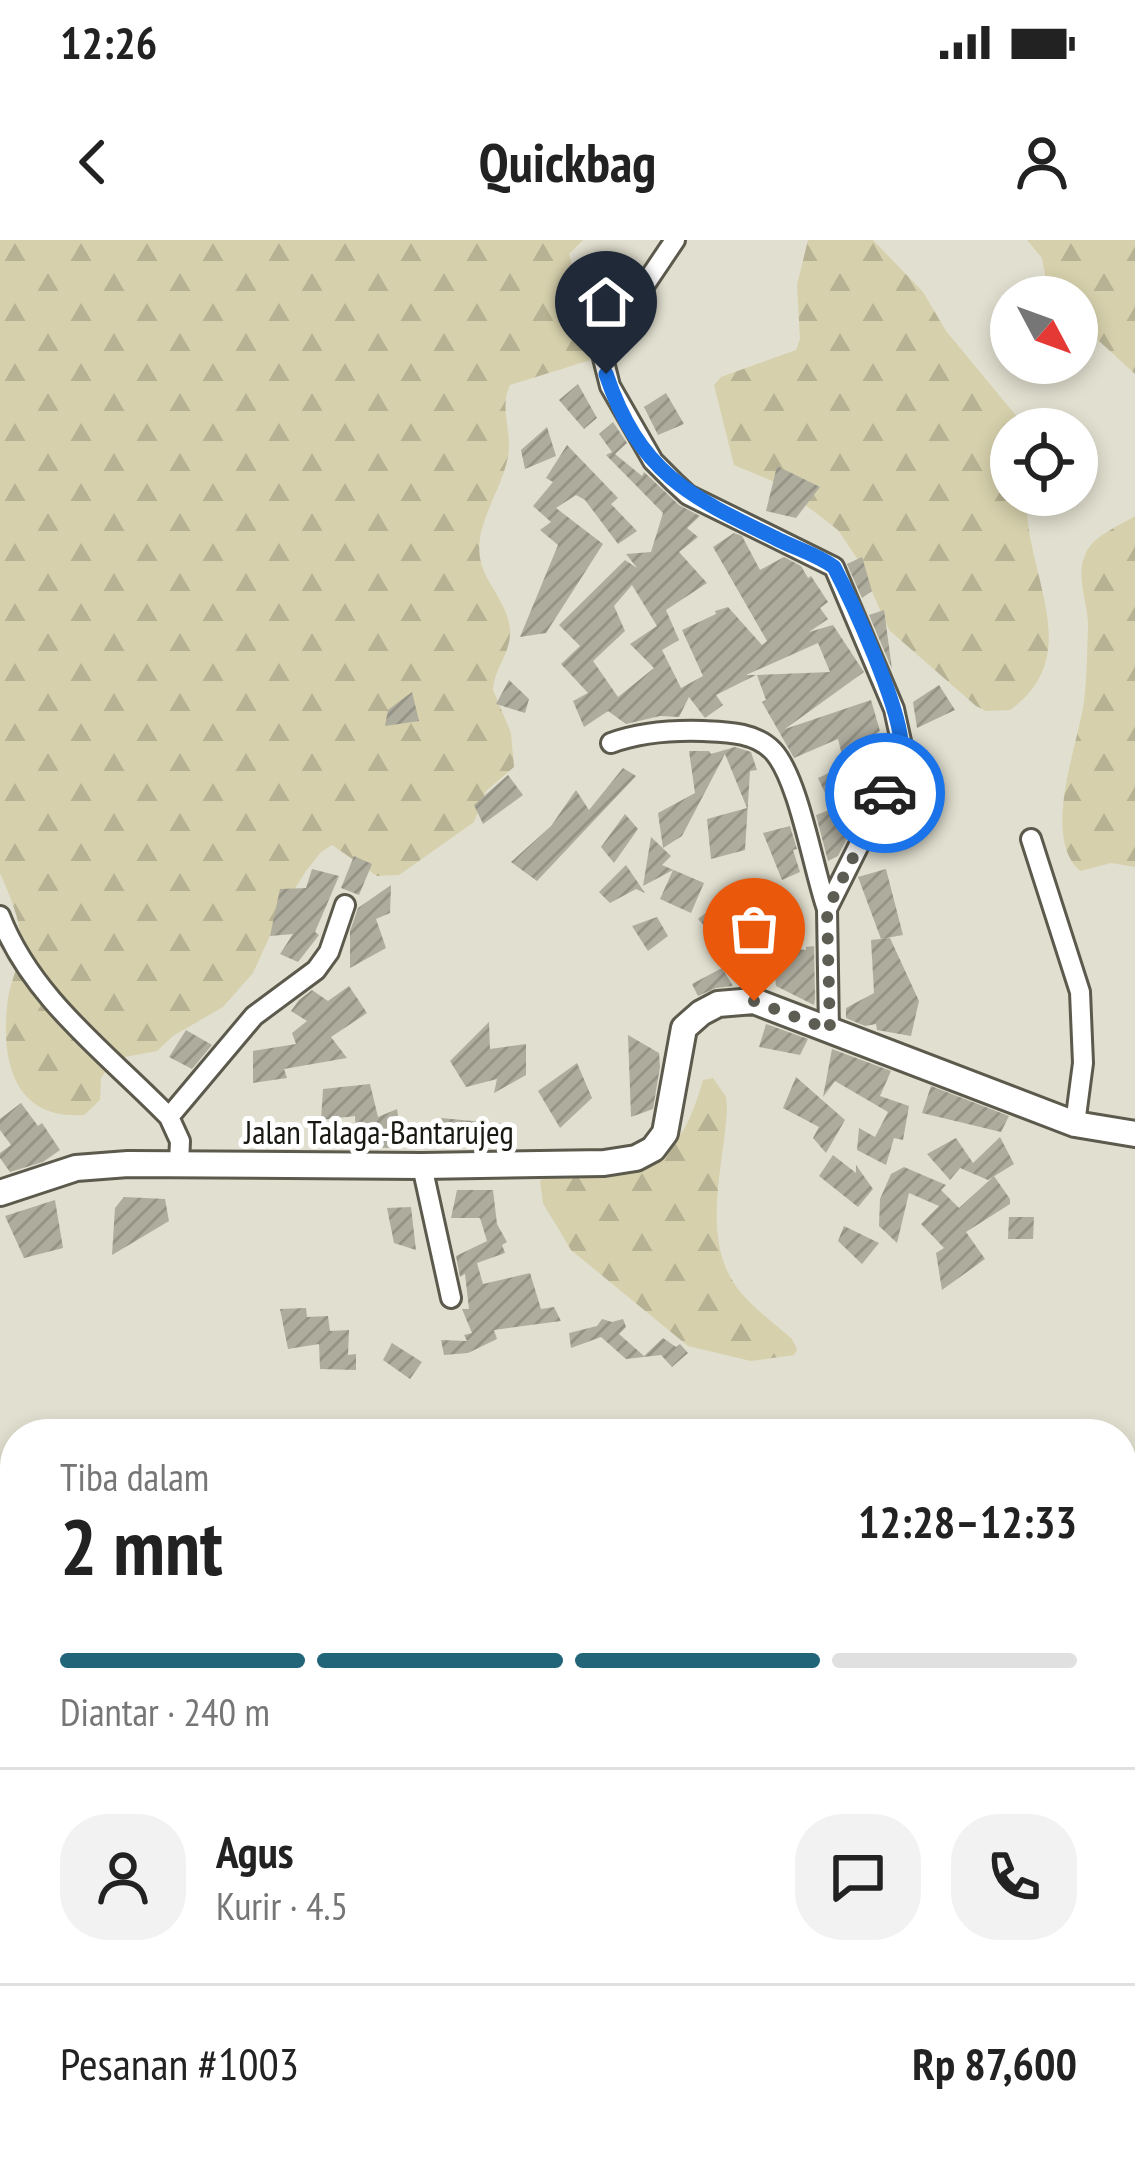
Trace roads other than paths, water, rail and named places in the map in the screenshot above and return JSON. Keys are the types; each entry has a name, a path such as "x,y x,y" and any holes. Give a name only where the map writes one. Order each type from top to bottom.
{"main road":[{"name":"Jalan Talaga-Bantarujeg","path":"0,1192 76,1168 179,1163 604,1162 646,1154 665,1133 684,1028 718,1004 754,1001 1076,1124 1135,1134"}],"street":[{"path":"675,240 607,341 603,358 610,386 653,461 688,495 834,567 894,709 901,741 898,767 827,910"},
{"path":"610,742 676,730 735,732 762,742 775,753 798,806 827,910 830,1030"},
{"path":"1031,839 1080,992 1083,1063 1076,1124"},
{"path":"169,1117 254,1016 316,970 329,952 345,905"},
{"path":"0,916 26,972 169,1117 180,1142 179,1163"},
{"path":"422,1166 451,1298"}]}
